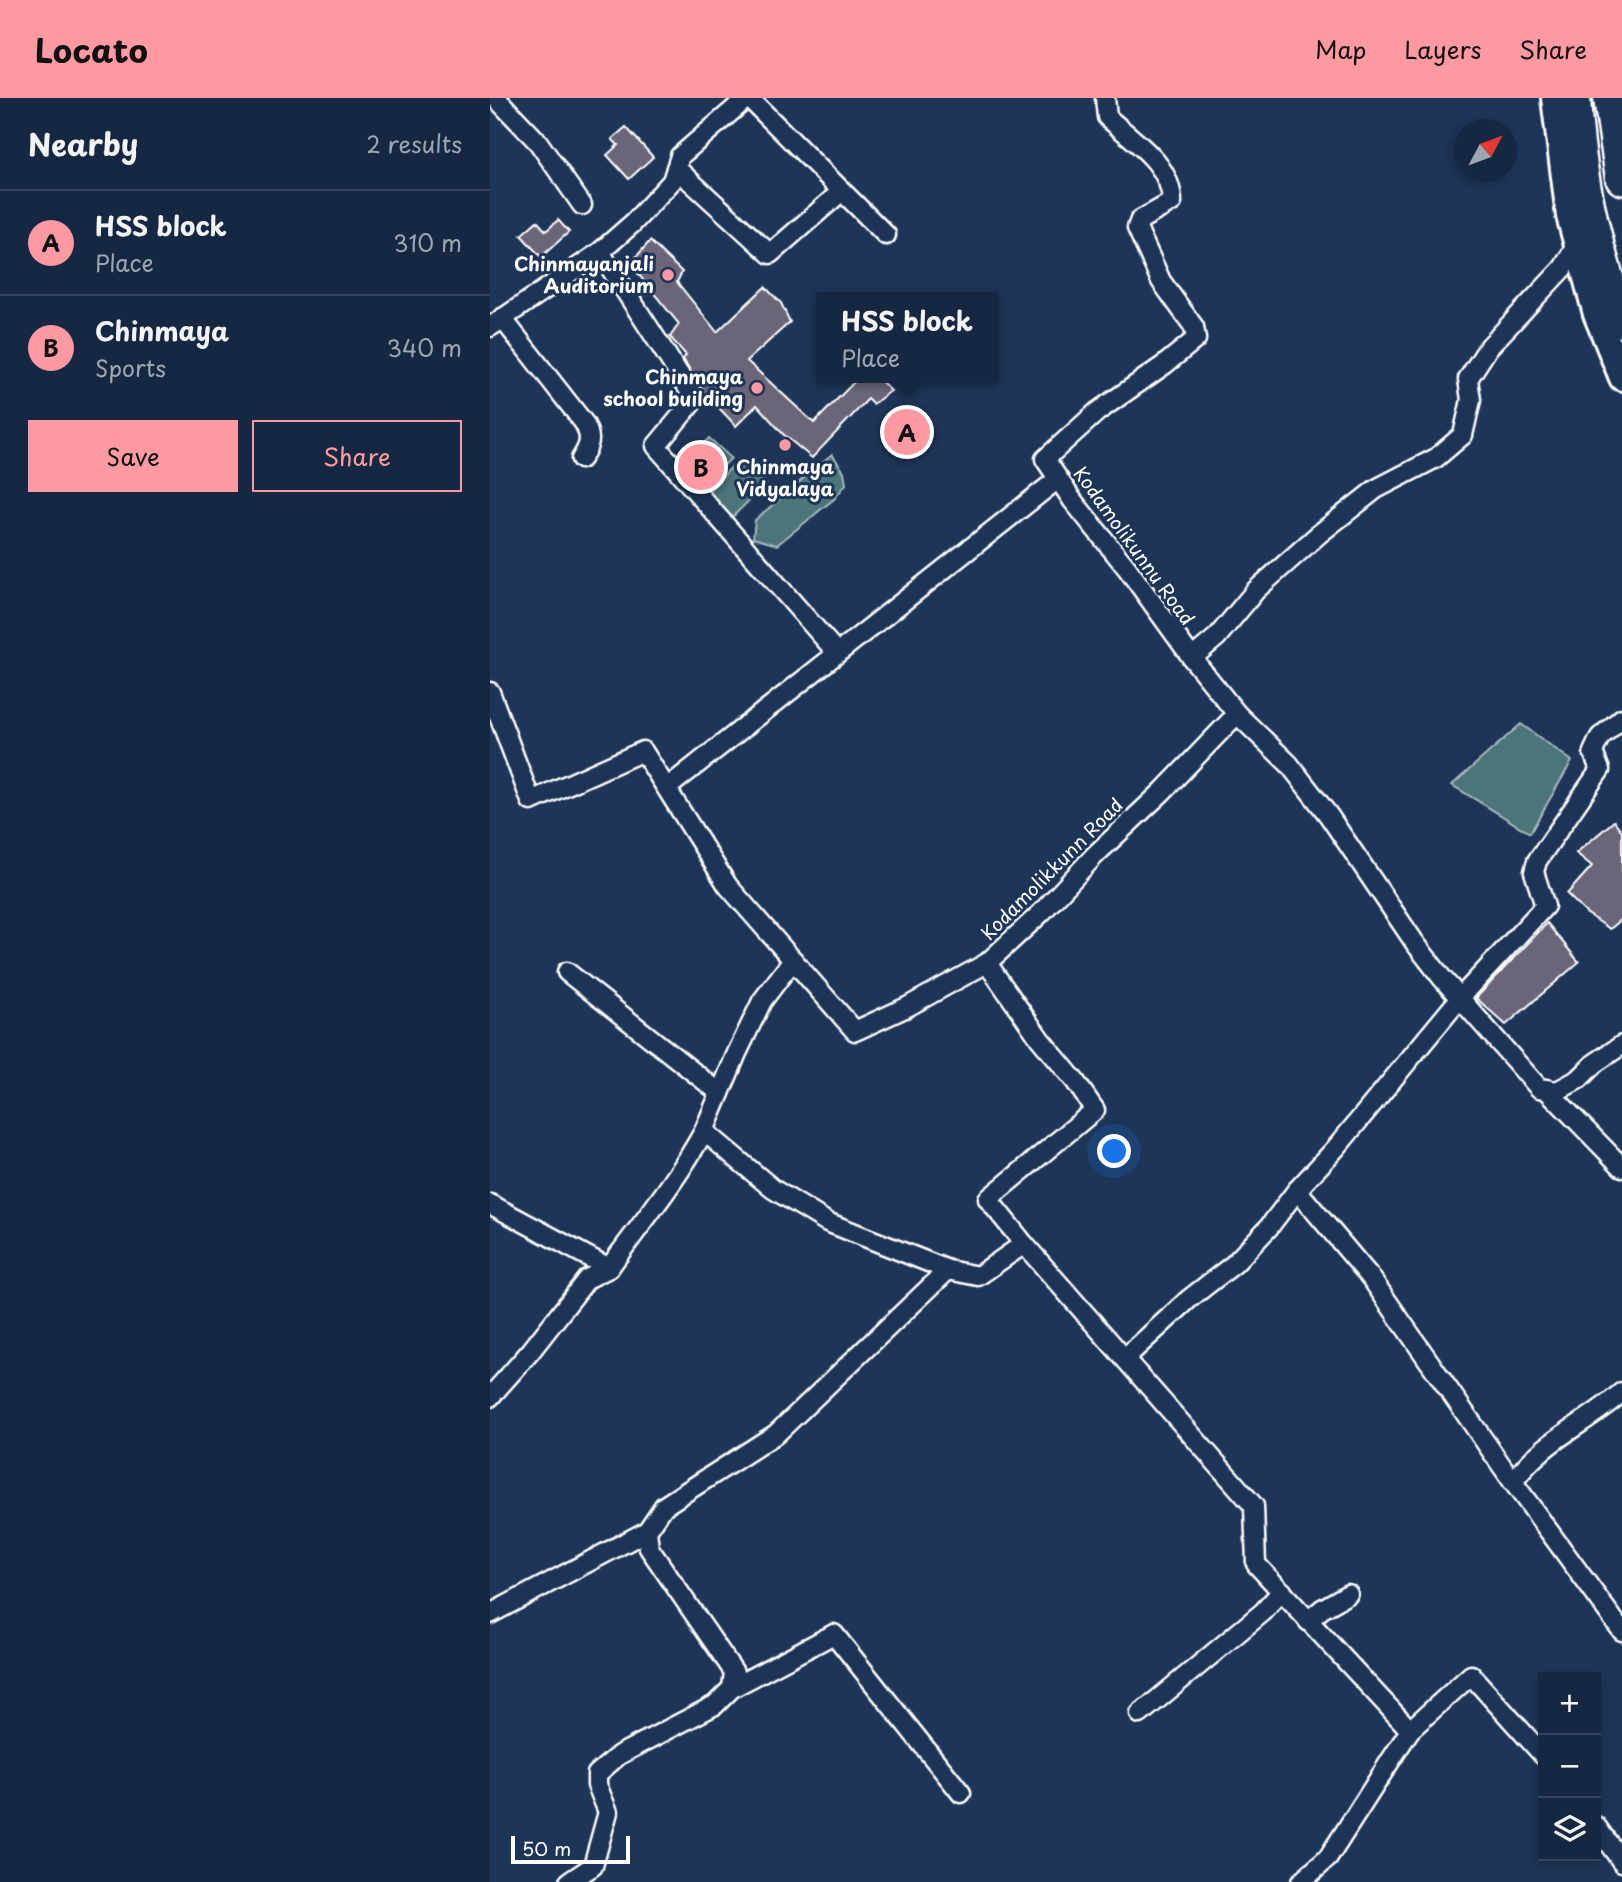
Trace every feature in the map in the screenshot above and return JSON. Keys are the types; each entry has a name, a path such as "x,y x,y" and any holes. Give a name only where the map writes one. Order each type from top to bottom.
{"highway":[{"path":"1574,98 1589,210 1622,321"},
{"path":"1610,98 1622,178"}],"street":[{"path":"496,98 538,142 582,205"},
{"path":"581,459 591,435 584,423 496,322 600,252 633,223 671,181 680,156 748,98 886,234"},
{"name":"Kodamolikunnu Road","path":"1105,98 1107,117 1163,170 1172,188 1172,202 1140,220 1137,228 1161,281 1194,327 1196,340 1097,412 1045,459 1192,658 1217,637 1256,590 1319,534 1376,489 1436,458 1463,435 1471,400 1468,379 1489,348 1563,268 1577,244"},
{"path":"1555,98 1569,216 1596,314 1622,378"},
{"path":"676,168 770,254 842,191"},
{"path":"600,252 695,399 656,446 837,653"},
{"path":"667,788 1058,479"},
{"path":"1192,658 1237,714 1289,764 1329,816 1415,943 1539,1088 1557,1091 1578,1079 1595,1063 1622,1045"},
{"path":"490,692 531,800 643,751 728,886 855,1031 907,1007 987,963"},
{"name":"Kodamolikkunn Road","path":"1024,1244 988,1199 1095,1110 1076,1081 1040,1039 987,963 1041,913 1095,855 1162,792 1237,714"},
{"path":"1125,1358 1189,1299 1234,1264 1269,1227 1297,1190 1336,1148 1461,998 1545,906 1534,872 1537,861 1600,770 1593,752 1600,737 1622,718"},
{"path":"490,1397 530,1352 587,1279 609,1268 666,1194 704,1131 762,1001 793,960"},
{"path":"567,972 720,1093"},
{"path":"1546,1089 1622,1167"},
{"path":"704,1131 773,1189 827,1222 948,1270 978,1276 1024,1244 1254,1506 1256,1564 1410,1730"},
{"path":"1297,1190 1371,1278 1513,1482 1619,1619"},
{"path":"490,1204 609,1268"},
{"path":"490,1614 647,1531 664,1507 776,1434 948,1270"},
{"path":"1513,1482 1527,1462 1550,1443 1606,1406 1622,1392"},
{"path":"647,1531 649,1548 734,1672 732,1688"},
{"path":"1140,1714 1263,1612 1282,1591"},
{"path":"1308,1621 1322,1609 1348,1594"},
{"path":"569,1882 593,1866 608,1812 597,1785 597,1774 619,1755 715,1705 732,1688 834,1634 961,1793"},
{"path":"1301,1882 1328,1858 1410,1730 1471,1675 1538,1749"},
{"path":"1601,1833 1622,1861"}],"green space":[{"path":"709,438 731,458 691,497 671,475"},
{"path":"832,454 844,472 846,484 834,499 777,545 753,538 755,520"},
{"path":"738,460 766,484 719,530 697,504"},
{"path":"1521,724 1572,761 1530,833 1452,785"}],"building":[{"path":"626,127 653,157 629,179 607,155 618,145 612,139"},
{"path":"558,220 569,232 541,257 521,235 537,221 546,231"},
{"path":"650,241 682,272 677,282 717,332 765,287 781,303 790,322 747,361 814,423 853,383 883,383 891,391 873,404 868,399 812,458 784,435 757,405 736,426 704,392 683,359 686,355 670,337 679,324 630,264"},
{"path":"899,409 927,436 919,454 886,428"},
{"path":"1614,821 1622,831 1622,919 1610,929 1586,913 1567,894 1592,866 1576,853"},
{"path":"1547,923 1579,962 1506,1025 1476,998"}],"place":[{"name":"Chinmayanjali Auditorium","path":"668,275"},
{"name":"Chinmaya school building","path":"757,388"},
{"name":"HSS block","path":"907,432"},
{"name":"Chinmaya Vidyalaya","path":"785,445"},
{"name":"Chinmaya","path":"701,467"}]}
